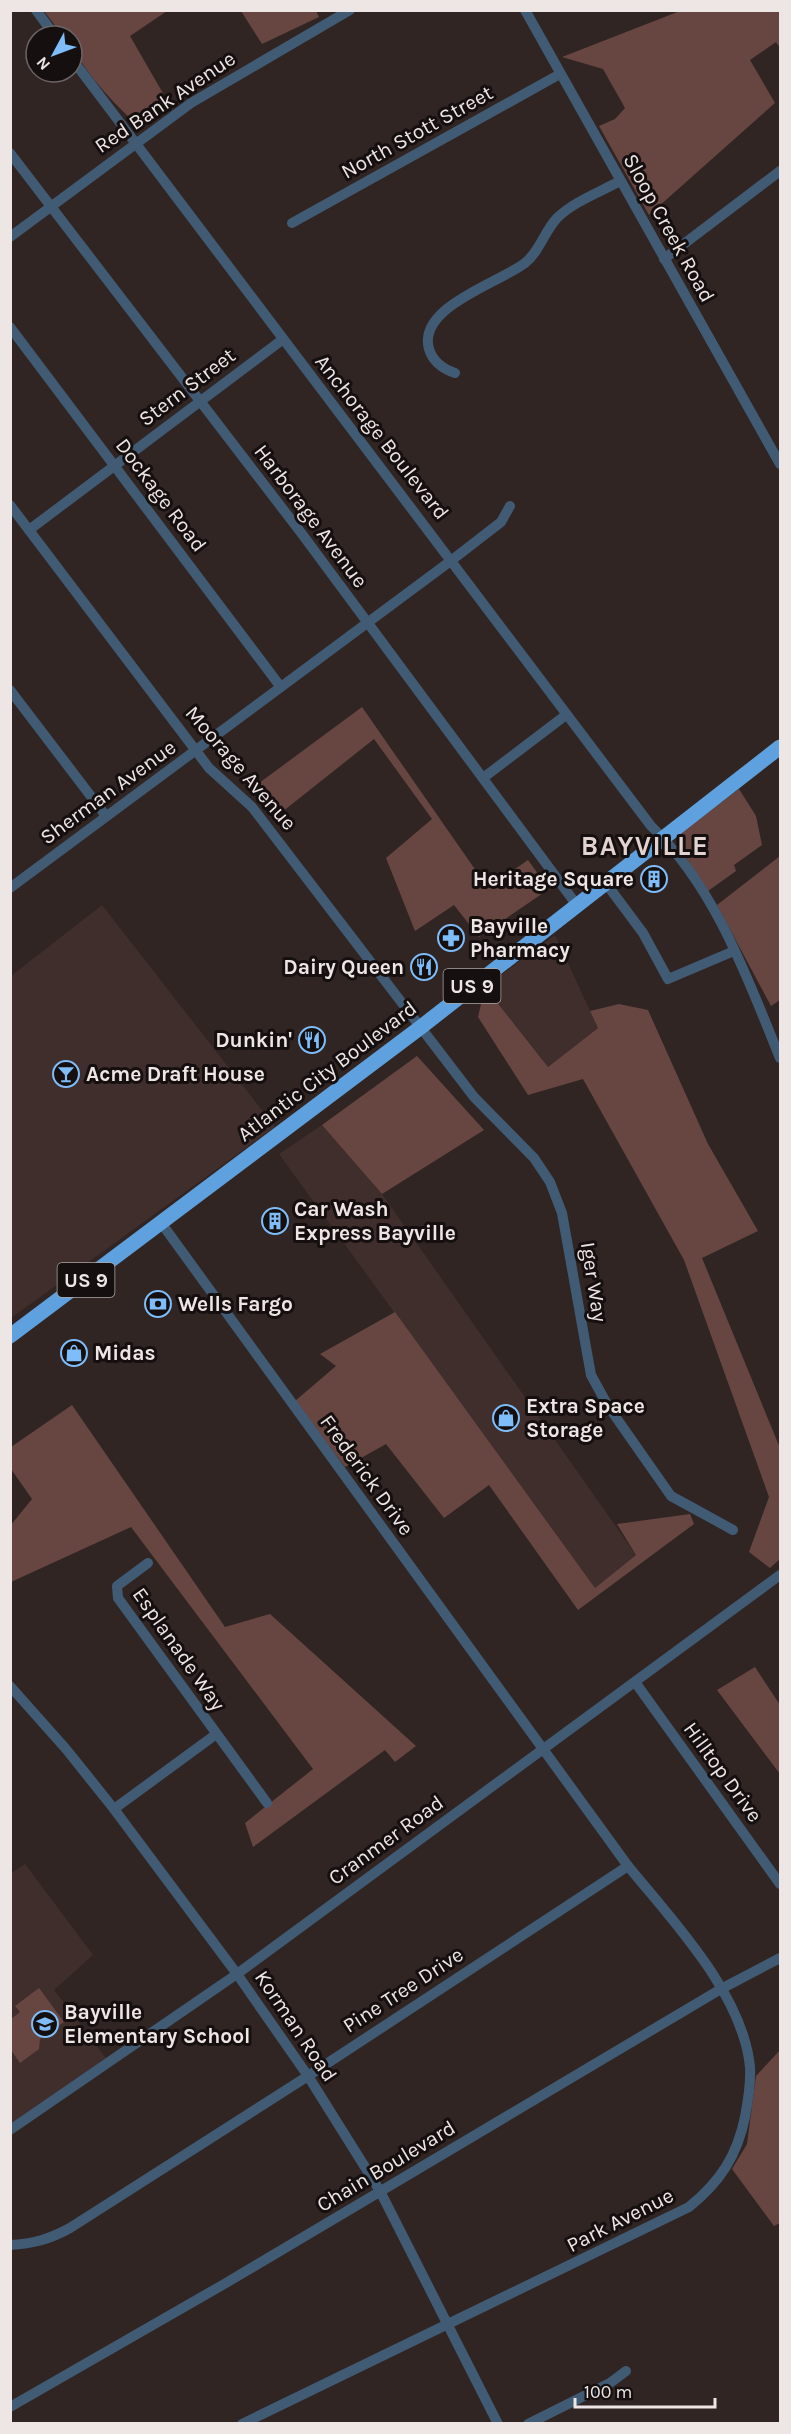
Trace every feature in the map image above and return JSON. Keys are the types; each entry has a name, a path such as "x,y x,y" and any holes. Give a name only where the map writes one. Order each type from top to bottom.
{"highway":[{"name":"Atlantic City Boulevard","path":"10,1336 162,1224 421,1027 780,747"}],"street":[{"path":"36,10 46,24"},
{"name":"Red Bank Avenue","path":"10,237 135,144 223,83 350,10"},
{"name":"Sloop Creek Road","path":"525,10 780,464"},
{"name":"North Stott Street","path":"292,223 560,74"},
{"name":"Anchorage Boulevard","path":"84,75 282,340 452,560 566,715 651,826 673,847 707,900 734,951 780,1058"},
{"name":"Harborage Avenue","path":"10,153 302,534 576,904"},
{"path":"664,259 780,171"},
{"path":"455,374 442,368 429,350 428,336 437,317 449,307 525,262 558,217 620,181"},
{"name":"Dockage Road","path":"10,327 280,687"},
{"name":"Stern Street","path":"29,530 282,340"},
{"name":"Moorage Avenue","path":"10,505 196,752 209,768 252,807 421,1027"},
{"name":"Sherman Avenue","path":"10,888 452,560 501,522 510,506"},
{"path":"10,690 106,816"},
{"path":"483,778 566,715"},
{"path":"605,882 643,933 668,979 734,951"},
{"name":"Iger Way","path":"421,1027 474,1096 534,1158 553,1188 562,1213 591,1375 609,1406 671,1496 733,1530"},
{"name":"Frederick Drive","path":"162,1224 543,1749"},
{"name":"Esplanade Way","path":"148,1563 117,1586 118,1598 215,1735 267,1803"},
{"name":"Cranmer Road","path":"10,2130 237,1974 780,1575"},
{"name":"Hilltop Drive","path":"635,1682 780,1884"},
{"name":"Korman Road","path":"10,1686 66,1749 114,1809 237,1974 308,2076 380,2191 498,2424"},
{"name":"Esplanade Way","path":"114,1809 215,1735"},
{"name":"Park Avenue","path":"242,2424 679,2214 709,2190 720,2177 738,2146 746,2112 750,2067 740,2028 721,1989 700,1955 628,1866 543,1749"},
{"name":"Pine Tree Drive","path":"10,2245 32,2244 52,2238 308,2076 628,1866"},
{"name":"Chain Boulevard","path":"10,2407 226,2283 721,1989 780,1958"},
{"path":"528,2424 610,2383 626,2371"}],"shaded area":[{"path":"44,11 167,11 130,36 168,102 132,120 105,93 84,66 84,24 54,24"},
{"path":"241,11 316,11 319,17 262,44"},
{"path":"680,11 780,11 780,48 776,42 750,60 775,103 649,215 599,126 615,119 625,108 603,69 562,57"},
{"path":"362,707 488,888 528,860 549,889 479,937 454,905 415,931 386,858 432,819 374,739 277,816 251,789"},
{"path":"739,789 756,816 762,845 734,865 736,871 708,891 677,844 677,836"},
{"path":"780,856 780,1000 771,1006 717,905"},
{"path":"102,905 275,1127 11,1318 11,976"},
{"path":"555,935 598,1028 548,1067 485,987"},
{"path":"485,987 548,1067 598,1028 590,1011 619,1004 648,1010 708,1144 758,1231 702,1258 780,1448 780,1559 770,1568 749,1552 769,1497 684,1260 583,1079 528,1095 478,1017"},
{"path":"417,1056 484,1130 382,1194 322,1125"},
{"name":"Extra Space Storage","path":"322,1125 382,1194 636,1555 595,1588 279,1154"},
{"path":"395,1312 595,1588 636,1555 617,1524 690,1514 694,1524 578,1610 489,1485 444,1518 386,1444 345,1467 295,1401 336,1366 320,1354"},
{"path":"72,1405 225,1627 270,1614 416,1746 395,1762 385,1750 253,1847 245,1823 313,1769 131,1527 11,1582 10,1526 32,1499 11,1469 11,1447"},
{"path":"755,1667 780,1705 780,1774 717,1690"},
{"name":"Bayville Elementary School","path":"25,1864 93,1955 54,1990 106,2058 11,2124 11,1873"},
{"path":"39,1988 64,2022 40,2039 39,2049 20,2063 11,2050 11,2019 20,2012 15,2006"},
{"path":"780,2050 780,2223 774,2226 732,2169 747,2144 756,2076"}],"place":[{"name":"Heritage Square","path":"654,879"},
{"name":"Bayville Pharmacy","path":"451,938"},
{"name":"Dairy Queen","path":"424,967"},
{"name":"Dunkin'","path":"312,1040"},
{"name":"Acme Draft House","path":"66,1074"},
{"name":"Car Wash Express Bayville","path":"275,1221"},
{"name":"Wells Fargo","path":"158,1304"},
{"name":"Midas","path":"74,1353"},
{"name":"Extra Space Storage","path":"506,1418"},
{"name":"Bayville Elementary School","path":"45,2024"}],"district":[{"name":"BAYVILLE","path":"645,846"}]}
